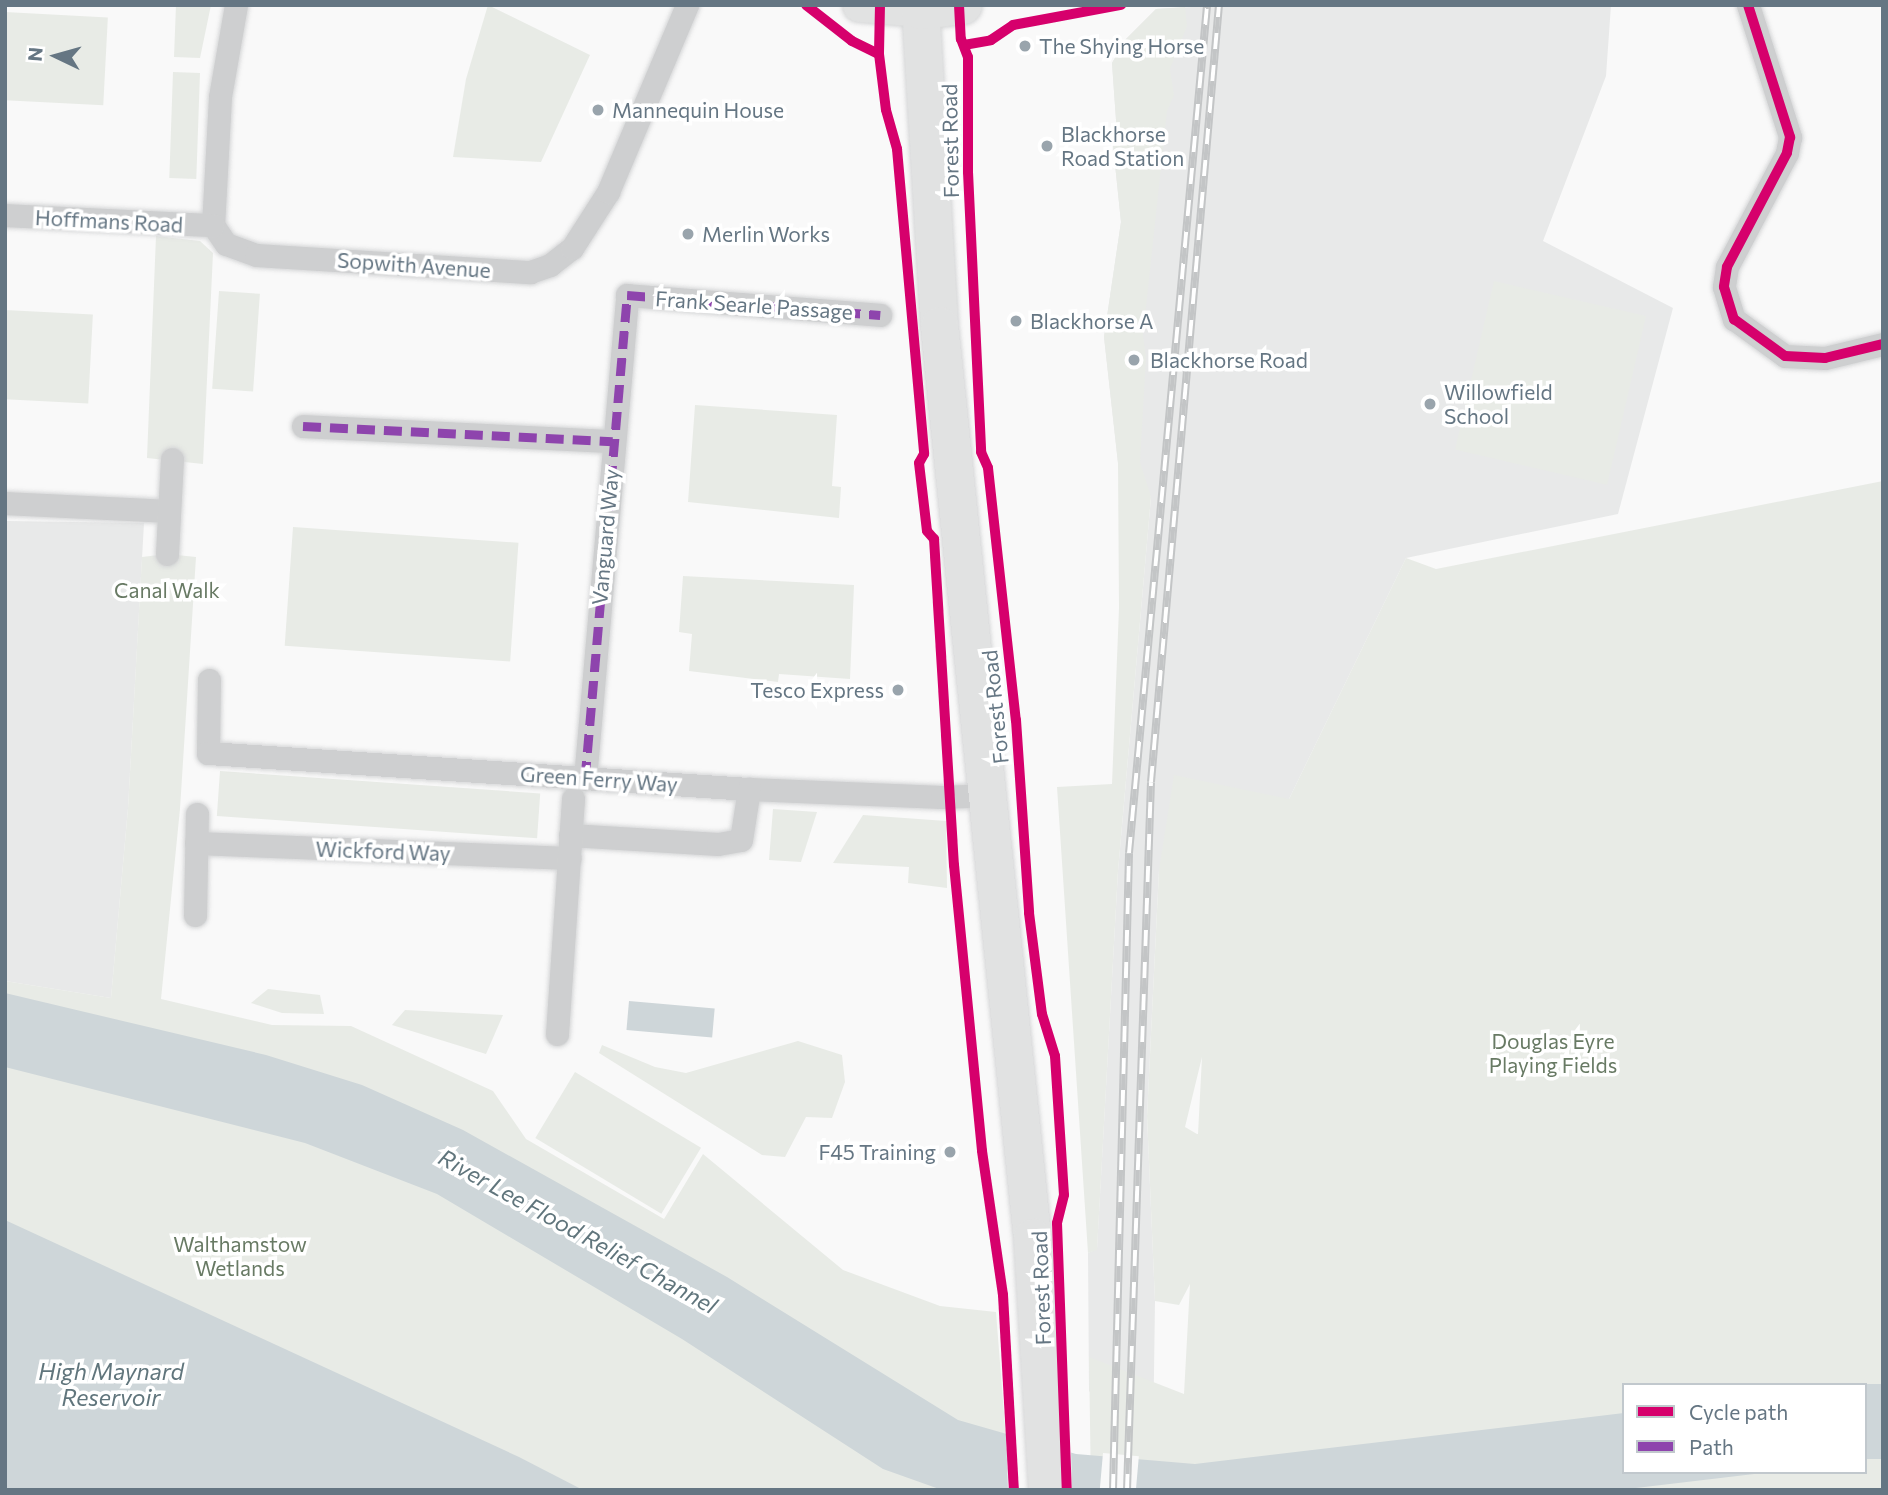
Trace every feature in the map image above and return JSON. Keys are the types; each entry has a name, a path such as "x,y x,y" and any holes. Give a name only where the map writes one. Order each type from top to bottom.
{"main road":[{"path":"859,5 920,8 963,5"},
{"name":"Forest Road","path":"920,8 939,326 990,795 1013,1080 1032,1237 1048,1490"}],"street":[{"path":"213,225 220,97 236,5"},
{"name":"Sopwith Avenue","path":"213,225 226,244 256,256 530,272 550,265 572,248 608,192 687,5"},
{"path":"1748,5 1790,137 1787,153 1727,267 1724,288 1734,319 1785,356 1825,358 1883,344"},
{"name":"Hoffmans Road","path":"5,215 213,225"},
{"name":"Frank Searle Passage","path":"627,295 880,315"},
{"name":"Vanguard Way","path":"585,779 627,295"},
{"path":"303,426 613,440"},
{"path":"167,554 172,459"},
{"path":"5,503 169,511"},
{"name":"Green Ferry Way","path":"209,680 208,753 749,789 942,797 990,795"},
{"name":"Wickford Way","path":"195,843 570,847 718,844 741,839 749,789"},
{"path":"557,1034 572,799"},
{"path":"195,915 197,814"}],"shaded area":[{"name":"Willowfield School","path":"1228,5 1611,5 1606,76 1543,241 1673,308 1618,514 1406,558 1289,799 1159,870 1147,1116 1155,1301 1153,1445 1089,1391 1088,1253 1097,1249 1118,871 1151,497 1118,463 1104,337 1121,222 1113,145 1117,134 1112,63 1126,39 1156,9"},
{"path":"5,521 144,523 128,808 111,998 5,981"}],"green space":[{"path":"176,5 211,5 200,58 174,57"},
{"path":"488,5 590,55 541,162 453,157 466,79"},
{"path":"1185,7 1187,26 1170,69 1174,95 1167,111 1143,335 1146,357 1140,462 1151,497 1118,871 1097,1250 1088,1253 1057,787 1112,784 1119,608 1118,463 1104,337 1121,222 1113,145 1117,134 1112,63 1126,39 1156,9"},
{"path":"5,12 108,17 103,105 5,100"},
{"path":"173,72 200,73 196,179 169,178"},
{"path":"156,236 200,241 213,253 203,464 147,458"},
{"path":"1494,281 1646,316 1607,485 1455,450"},
{"path":"219,291 260,294 253,392 212,389"},
{"path":"5,310 93,315 88,403 5,399"},
{"path":"695,405 837,415 832,486 841,487 839,518 688,502"},
{"name":"Douglas Eyre Playing Fields","path":"1883,481 1883,1490 1091,1490 1089,1357 1184,1394 1190,1284 1179,1305 1155,1301 1147,1116 1159,870 1174,775 1289,799 1406,558 1436,569","holes":["1202,1057 1198,1134 1185,1127"]},
{"path":"293,527 518,543 510,661 285,646"},
{"name":"Walthamstow Wetlands","path":"167,554 196,557 180,809 161,999 272,1025 351,1026 493,1091 526,1139 664,1219 703,1154 843,1270 940,1306 996,1312 1010,1490 5,1490 5,981 111,998 128,808 142,557"},
{"path":"683,576 854,585 850,679 779,674 778,682 689,671 692,634 679,632"},
{"path":"220,771 540,793 537,838 217,816"},
{"path":"773,809 817,812 801,862 769,860"},
{"path":"863,815 946,821 947,888 908,883 909,867 833,863"},
{"path":"268,989 320,995 324,1014 282,1013 251,1003"},
{"path":"405,1010 503,1015 486,1054 392,1025"},
{"path":"798,1041 842,1055 845,1082 832,1118 806,1117 785,1157 762,1155 599,1053 602,1045 655,1067 686,1073"},
{"path":"575,1072 701,1148 661,1214 535,1138"}],"water":[{"name":"River Lee Flood Relief Channel","path":"5,993 266,1055 362,1085 463,1130 727,1277 958,1420 1076,1454 1195,1464 1622,1413 1622,1474 1754,1474 1619,1490 942,1490 883,1469 682,1339 437,1194 305,1143 5,1067"},
{"path":"629,1001 715,1008 712,1037 626,1030"},
{"name":"High Maynard Reservoir","path":"5,1220 519,1457 583,1490 5,1490"},
{"path":"1867,1384 1883,1384 1883,1459 1867,1459"}],"pier":[{"path":"1006,1430 1071,1449 1072,1490 1008,1490"},
{"path":"1103,1453 1139,1456 1136,1490 1100,1490"}],"railway":[{"path":"1113,1490 1129,853 1207,5"},
{"path":"1127,1490 1151,782 1219,5"}],"marked path":[{"path":"585,779 627,295 880,315"},
{"path":"303,426 613,441"}],"cycle path":[{"path":"806,5 852,41 879,54"},
{"path":"880,5 879,54 886,110 897,149 924,454 919,463 927,531 934,539 954,865 982,1151 1003,1295 1014,1490"},
{"path":"959,5 961,39 968,57 968,172 981,452 988,468 1016,720 1029,913 1042,1014 1055,1056 1064,1195 1057,1223 1067,1490"},
{"path":"964,45 991,40 1013,25 1121,5"},
{"path":"1748,5 1790,137 1787,153 1727,267 1724,287 1734,319 1785,356 1825,358 1883,344"}],"place":[{"name":"The Shying Horse","path":"1025,46"},
{"name":"Mannequin House","path":"598,110"},
{"name":"Blackhorse Road Station","path":"1047,146"},
{"name":"Merlin Works","path":"688,234"},
{"name":"Blackhorse A","path":"1016,321"},
{"name":"Blackhorse Road","path":"1134,360"},
{"name":"Willowfield School","path":"1430,404"},
{"name":"Tesco Express","path":"898,690"},
{"name":"F45 Training","path":"950,1152"}],"park label":[{"name":"Canal Walk","path":"167,590"}]}
